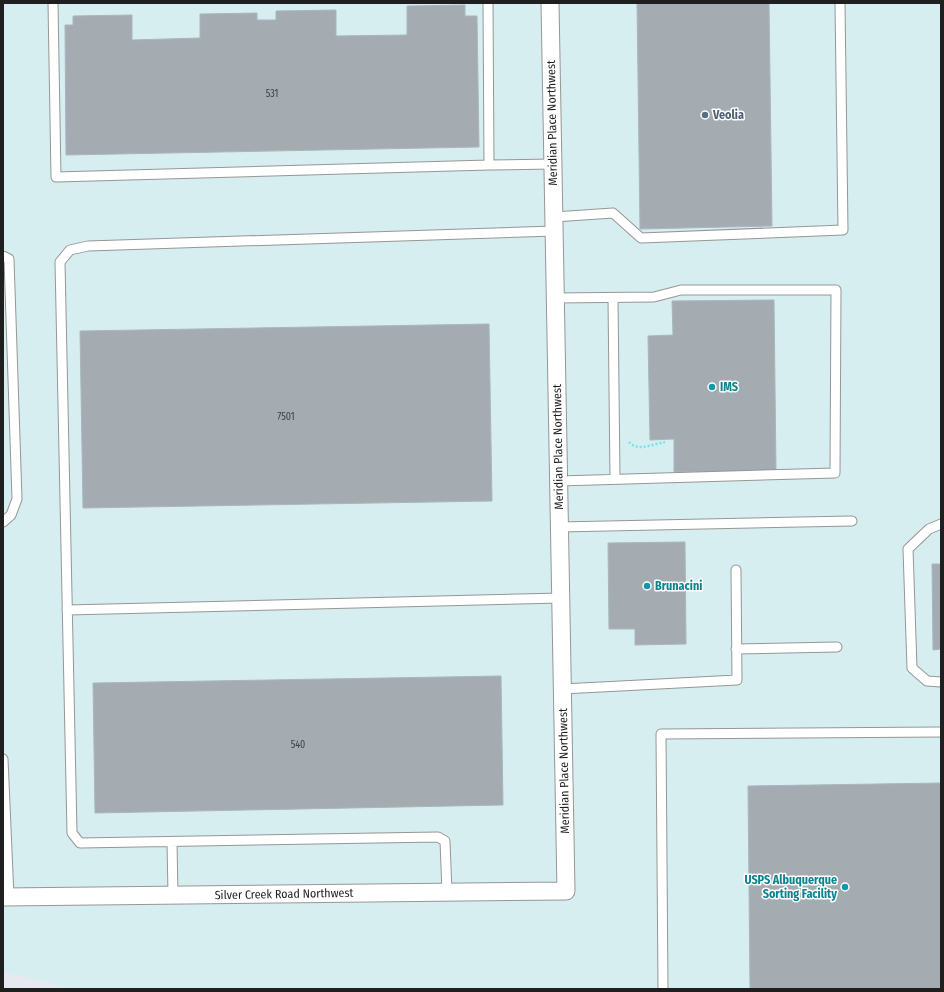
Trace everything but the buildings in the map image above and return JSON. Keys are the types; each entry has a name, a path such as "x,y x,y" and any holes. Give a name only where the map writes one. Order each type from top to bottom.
{"street":[{"name":"Meridian Place Northwest","path":"550,3 566,891"},
{"name":"Silver Creek Road Northwest","path":"6,897 566,891"}],"lane":[{"path":"53,3 56,177 553,164"},
{"path":"488,3 489,165"},
{"path":"447,892 445,841 438,837 80,843 72,833 60,262 70,250 88,246 554,224 613,213 641,238 843,230 840,3"},
{"path":"3,256 9,259 17,499 11,515 3,522"},
{"path":"555,298 654,297 681,290 836,290 835,473 559,481"},
{"path":"614,298 615,479"},
{"path":"559,527 852,521"},
{"path":"941,524 929,529 908,549 912,668 927,682 941,682"},
{"path":"562,689 737,680 736,570"},
{"path":"67,610 561,598"},
{"path":"736,649 837,647"},
{"path":"663,989 661,734 941,732"},
{"path":"3,759 6,897"},
{"path":"172,842 173,895"}],"path":[{"path":"627,440 633,446 639,447 665,442"}],"shaded area":[{"path":"3,3 941,3 941,989 76,989 3,972"}],"place":[{"name":"Veolia","path":"705,115"},
{"name":"IMS","path":"712,387"},
{"name":"Brunacini","path":"647,586"},
{"name":"USPS Albuquerque Sorting Facility","path":"845,887"}]}
